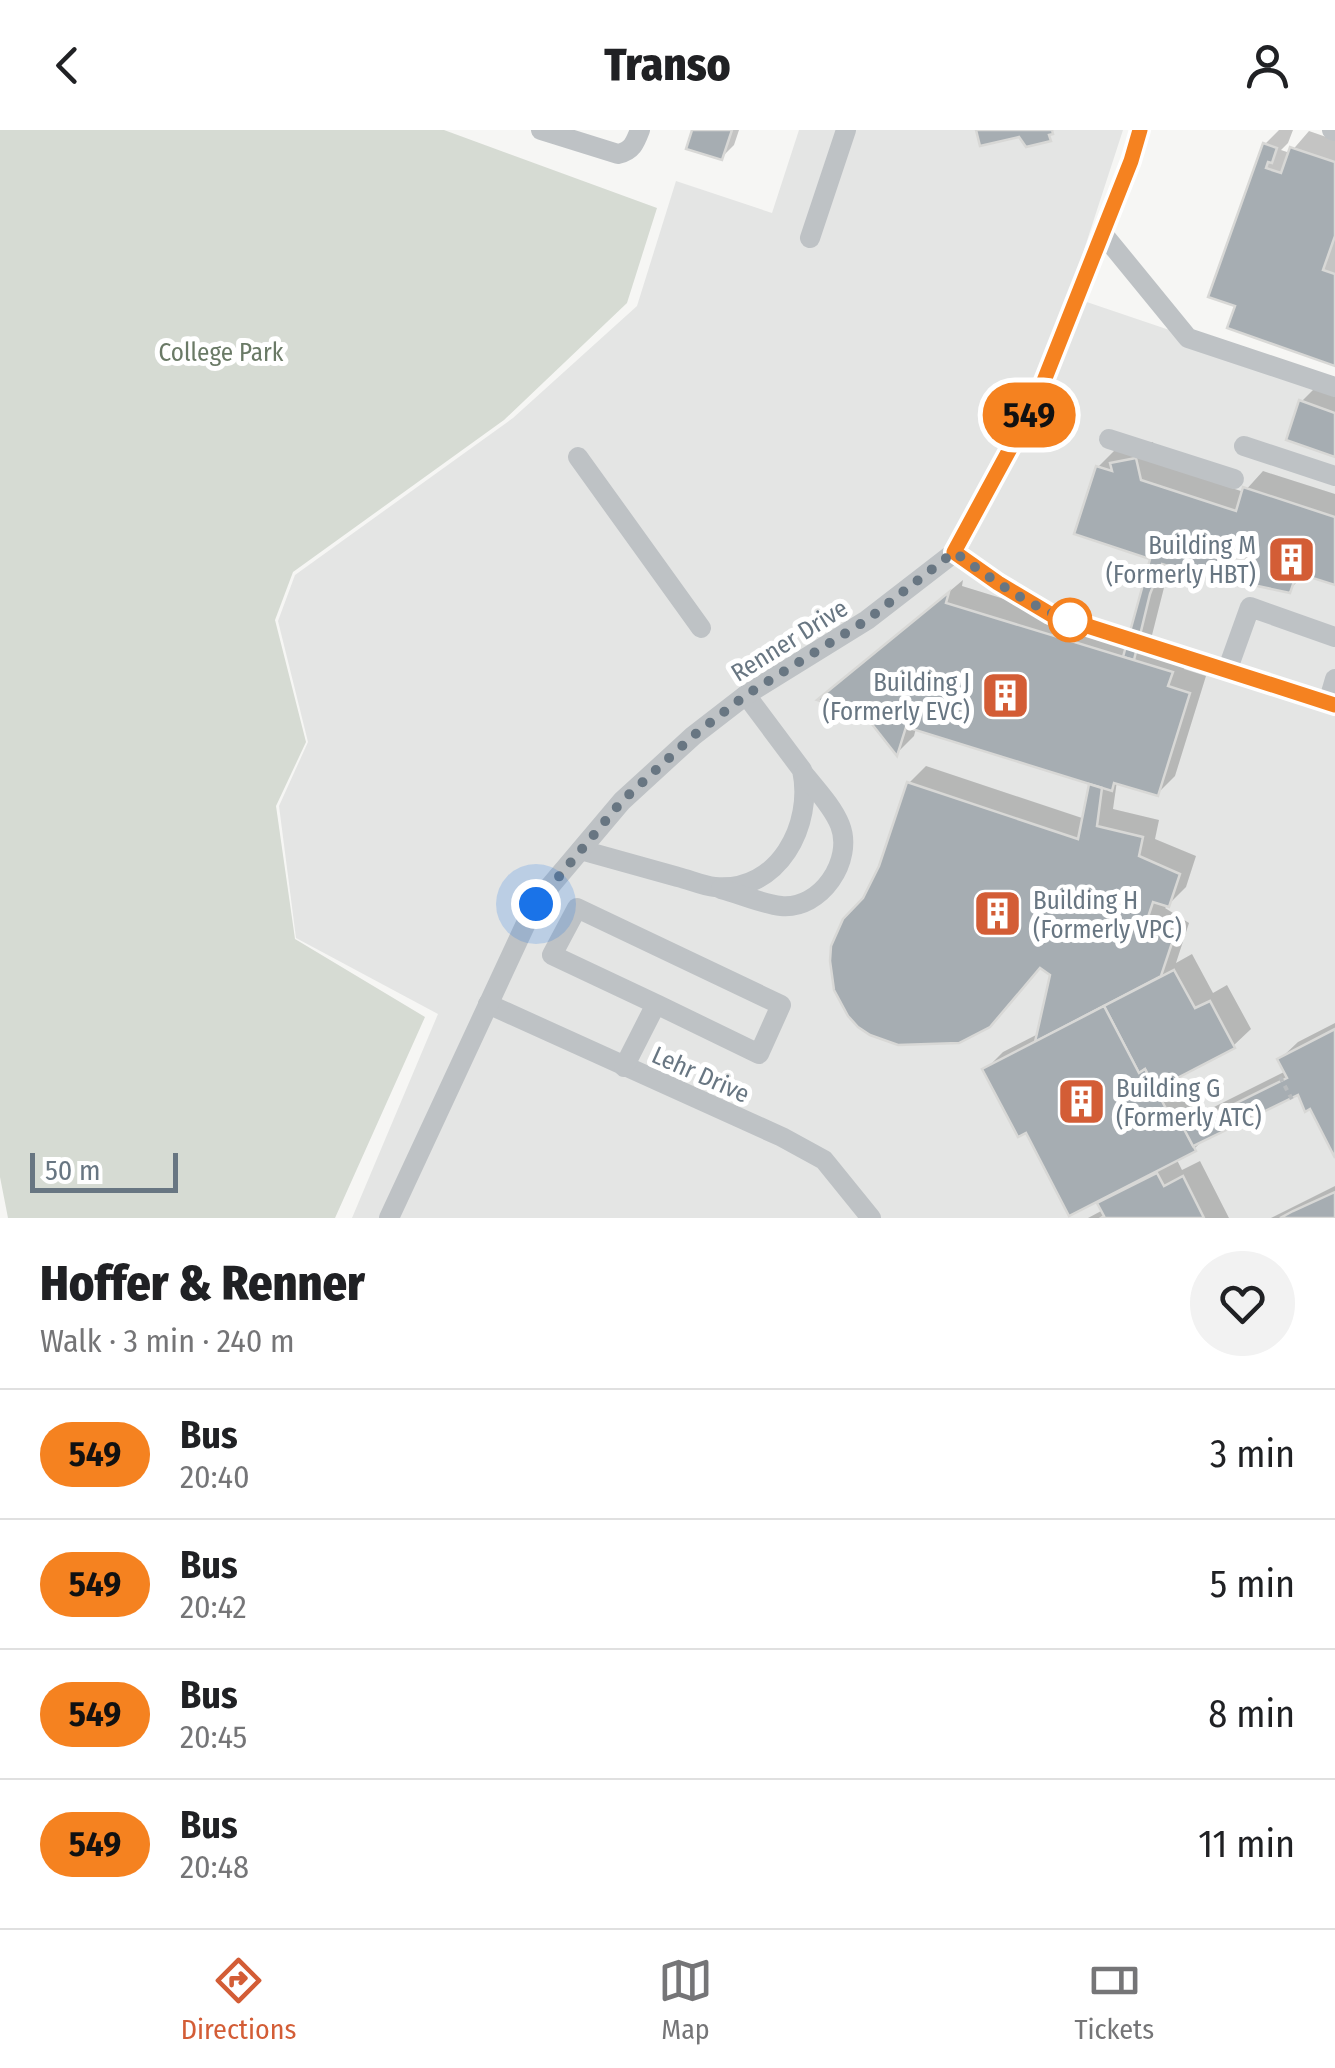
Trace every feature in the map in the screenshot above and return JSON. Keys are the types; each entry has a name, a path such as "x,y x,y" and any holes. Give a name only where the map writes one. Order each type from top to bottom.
{"street":[{"path":"541,130 609,152 628,152 640,130"},
{"path":"810,238 846,130"},
{"name":"Renner Drive","path":"390,1218 536,904 622,801 693,736 746,695 867,620 954,552 1036,401 1140,130"},
{"path":"1103,234 1188,338 1335,388"},
{"path":"1110,439 1234,479"},
{"path":"1244,446 1335,476"},
{"path":"578,457 702,628"},
{"path":"954,552 1050,614 1332,704 1335,679"},
{"path":"1226,670 1250,607 1335,637"},
{"path":"582,850 782,906 816,895 832,878 843,845 839,822 746,695"},
{"path":"715,887 745,882 773,867 784,856 804,815 802,770"},
{"path":"576,908 782,1004 759,1054 656,1004 552,956 576,908"},
{"name":"Lehr Drive","path":"488,1004 782,1137 824,1160 871,1218"},
{"path":"624,1067 656,1004"}],"path":[{"path":"1280,1077 1294,1103"}],"shaded area":[{"path":"799,130 1123,130 1069,296 1335,386 1335,1218 352,1218 438,1014 296,938 279,806 308,742 278,621 295,575 513,418 637,306 676,181 772,213"}],"green space":[{"name":"College Park","path":"0,130 444,130 657,208 627,303 504,420 293,572 275,620 306,742 276,806 295,939 425,1017 335,1218 8,1218 0,1177"}],"building":[{"path":"692,130 732,130 722,160 686,149"},
{"path":"976,130 1052,130 1053,134 1049,135 1051,141 1026,147 1019,137 980,146"},
{"path":"1263,143 1277,148 1266,168 1281,173 1290,147 1335,162 1335,236 1323,270 1335,274 1335,366 1227,328 1235,306 1208,297"},
{"path":"1299,400 1335,413 1335,457 1286,440"},
{"name":"Building M (Formerly HBT)","path":"1136,458 1141,480 1236,511 1243,487 1335,517 1335,585 1297,573 1290,593 1239,582 1247,556 1233,551 1229,563 1220,560 1214,580 1162,564 1150,594 1134,660 1123,657 1150,559 1074,534 1096,466 1112,471 1110,463"},
{"name":"Building J (Formerly EVC)","path":"949,592 946,603 1173,672 1168,686 1190,693 1158,796 1114,783 1112,791 906,727 897,756 864,714 817,700"},
{"name":"Building H (Formerly VPC)","path":"907,782 1078,839 1089,784 1102,788 1097,826 1143,837 1139,856 1180,874 1169,907 1153,902 1146,923 1173,940 1161,976 1035,1042 1050,975 1040,968 990,1027 959,1043 898,1045 858,1027 834,990 831,946 843,919 863,898 879,866"},
{"path":"1174,970 1195,1008 1210,1001 1235,1048 1156,1089 1145,1069 1139,1073 1104,1006"},
{"name":"Building G (Formerly ATC)","path":"1104,1006 1139,1073 1145,1069 1171,1118 1177,1115 1196,1151 1069,1216 1026,1133 1018,1137 982,1069"},
{"path":"1335,1029 1335,1158 1310,1109 1305,1112 1298,1095 1193,1146 1184,1129 1287,1078 1277,1059"},
{"path":"1157,1173 1164,1186 1183,1176 1204,1218 1101,1218 1104,1216 1097,1203"},
{"path":"1335,1192 1335,1218 1280,1218 1293,1211"}],"bus line":[{"name":"549","path":"1140,130 1036,401 954,552 1050,614 1335,705"}],"place":[{"name":"Building M (Formerly HBT)","path":"1291,559"},
{"name":"Building J (Formerly EVC)","path":"1005,696"},
{"name":"Building H (Formerly VPC)","path":"998,914"},
{"name":"Building G (Formerly ATC)","path":"1081,1102"}],"route":[{"path":"536,904 622,801 693,736 746,695 867,620 954,552 1050,614 1077,623 1070,620"}]}
